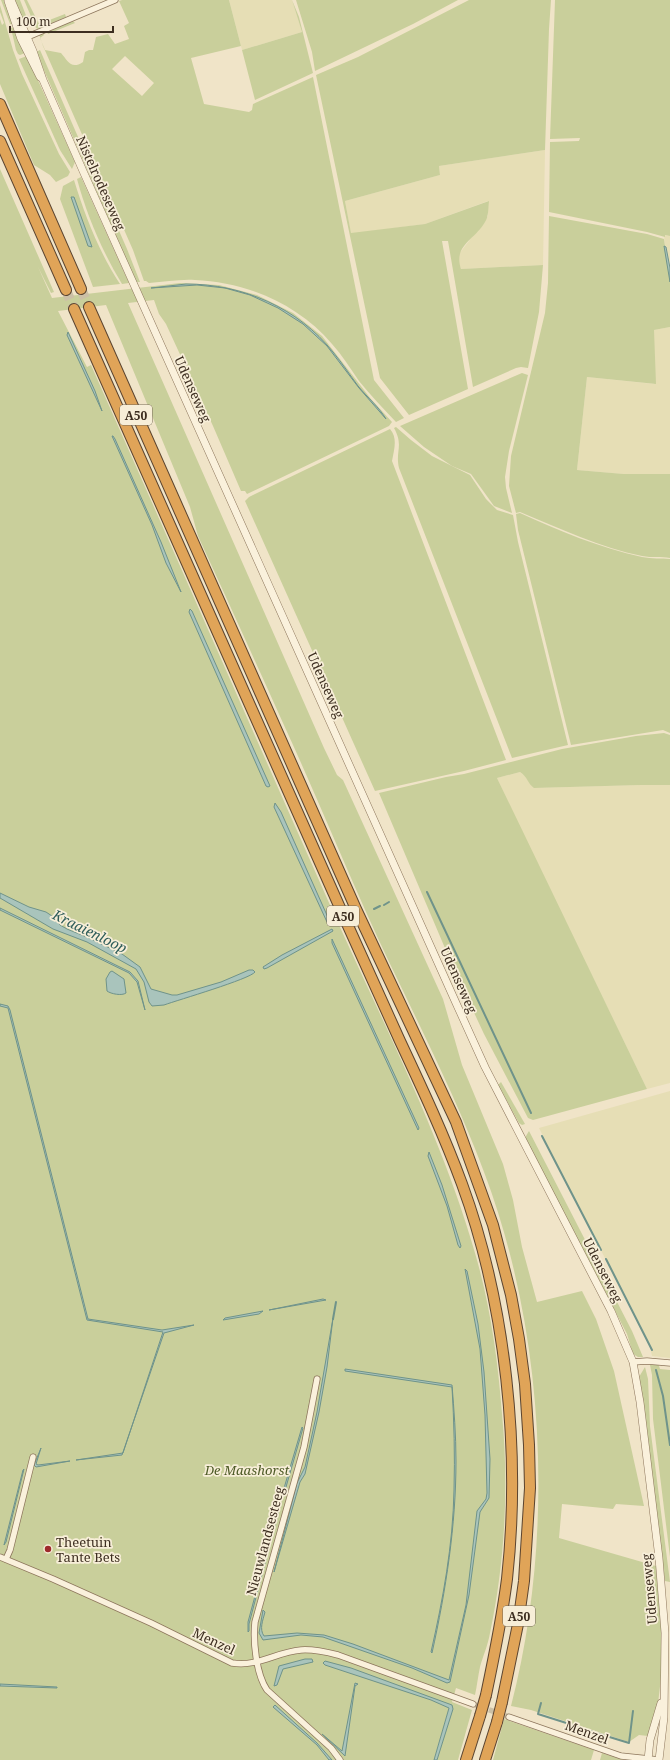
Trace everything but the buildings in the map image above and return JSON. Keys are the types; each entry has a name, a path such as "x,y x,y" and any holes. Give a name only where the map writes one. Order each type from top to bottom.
{"highway":[{"path":"0,104 80,289"},
{"path":"0,141 66,290"},
{"name":"A50","path":"89,307 356,909 456,1122 493,1225 510,1295 525,1384 529,1445 530,1495 524,1581 518,1624 502,1702 485,1760"},
{"name":"A50","path":"74,309 342,914 439,1126 463,1185 486,1264 501,1341 507,1385 512,1488 507,1577 502,1618 486,1696 466,1760"}],"street":[{"name":"Nistelrodeseweg","path":"8,0 24,38"},
{"name":"Nistelrodeseweg","path":"11,0 37,73 43,80 138,294"},
{"path":"24,38 115,0"},
{"name":"Udenseweg","path":"138,294 485,1067 611,1311 633,1362 640,1402 666,1633 663,1697 664,1717 659,1760"},
{"path":"633,1362 647,1361 670,1363"},
{"name":"Nieuwlandsesteeg","path":"317,1379 304,1447 255,1622 255,1642 263,1684 267,1690 331,1748 340,1760"},
{"path":"3,1558 10,1550 33,1458"},
{"name":"Menzel","path":"3,1558 151,1624 232,1663 243,1665 258,1663 301,1650 319,1650 338,1655 473,1704"},
{"name":"Udenseweg","path":"648,1759 650,1740 663,1697"},
{"name":"Menzel","path":"509,1717 621,1756 659,1760"}],"shaded area":[{"path":"229,0 292,0 302,32 242,50"},
{"path":"545,150 543,265 461,269 458,262 459,254 488,216 488,201 425,224 351,234 345,201 440,175 439,166"},
{"path":"664,235 670,236 670,268 665,246"},
{"path":"670,327 670,474 624,474 577,470 587,377 654,384 654,330"},
{"path":"520,772 535,788 670,785 670,1083 647,1089 522,832 497,778"},
{"path":"670,1091 670,1358 652,1356 650,1347 539,1128"}],"green space":[{"path":"1,0 5,0 13,24 10,24"},
{"path":"14,0 20,0 27,18 22,20"},
{"path":"24,0 27,0 39,24 65,14 66,17 38,29 36,28"},
{"path":"229,0 241,46 191,58 204,104 249,112 252,110 253,104 313,77 374,380 404,418 396,422 363,386 343,357 318,330 303,317 270,298 233,285 214,282 184,280 149,283 144,281 133,250 43,46 42,42 45,50 61,53 70,64 75,65 83,62 85,52 93,50 96,37 108,34 115,44 129,39 124,26 129,23 119,1","holes":["125,56 154,83 142,96 112,69"]},
{"path":"292,0 299,17 313,73 255,100 242,50 302,32"},
{"path":"296,0 458,0 413,24 315,71 312,52"},
{"path":"469,0 551,0 545,150 439,166 440,175 345,201 351,233 425,224 489,201 486,220 481,228 462,248 459,261 461,269 543,265 539,312 528,368 516,368 473,387 448,241 442,241 468,389 409,415 380,378 316,75 358,57"},
{"path":"555,0 670,0 670,236 665,235 665,237 549,212 550,142 579,141 580,138 550,139"},
{"path":"0,5 13,50 22,74 59,154 70,172 68,176 56,182 50,175 34,165 0,84 0,19 2,25 4,23 0,12"},
{"path":"72,20 75,23 48,34 47,31"},
{"path":"14,27 25,53 20,55 16,50 11,28"},
{"path":"43,32 44,35 40,38 39,34"},
{"path":"40,50 140,282 136,282 36,52"},
{"path":"27,56 75,162 72,169 60,150 19,59"},
{"name":"De Maashorst","path":"0,169 54,292 51,293 38,267 52,298 180,283 219,285 257,295 293,313 322,336 371,399 392,422 389,426 247,494 245,491 241,491 213,426 166,324 159,314 154,300 128,303 324,748 337,775 343,780 443,999 462,1065 503,1164 513,1200 522,1247 537,1302 582,1291 596,1319 614,1371 644,1506 616,1504 613,1509 562,1504 559,1538 656,1566 661,1614 662,1663 655,1716 648,1736 639,1735 629,1742 531,1710 511,1706 525,1641 534,1574 538,1506 537,1437 531,1368 521,1300 505,1235 484,1172 457,1106 366,912 294,747 198,536 190,507 106,305 58,311 87,367 91,365 330,905 408,1076 445,1163 461,1208 485,1292 496,1353 504,1441 504,1524 495,1606 489,1637 480,1667 475,1695 456,1688 452,1702 472,1710 458,1760 437,1760 453,1707 449,1708 434,1760 0,1760"},
{"path":"81,177 129,283 122,284 108,259 90,220 77,179"},
{"path":"74,180 93,234 112,272 120,284 93,287 60,199 63,186"},
{"path":"549,216 647,234 664,239 670,282 670,327 654,330 656,384 587,377 577,470 624,474 670,474 670,558 642,556 611,548 520,512 516,513 509,486 511,456 545,313 548,283"},
{"path":"522,373 528,375 509,451 505,477 512,513 494,506 471,474 452,466 424,447 400,426"},
{"path":"396,427 432,456 470,475 486,499 497,510 513,515 518,542 568,745 512,758 399,468 399,444 394,428"},
{"path":"390,429 395,440 392,461 506,760 375,791 245,501 249,497"},
{"path":"520,513 595,544 611,549 642,557 670,559 670,733 663,730 571,745 518,530 516,514"},
{"path":"664,733 670,735 670,785 534,788 520,772 497,778 647,1089 533,1120 528,1118 484,1034 456,974 379,793 464,774 562,749 636,736"},
{"path":"501,1082 525,1124 522,1125 519,1123 498,1085"},
{"path":"529,1131 632,1331 643,1357 638,1357 633,1354 627,1334 526,1139"},
{"path":"658,1363 660,1369 670,1370 670,1557 653,1419 652,1375 650,1365"},
{"path":"645,1367 648,1379 650,1426 670,1582 665,1581 639,1377"},
{"path":"504,1719 594,1750 591,1760 493,1760"},
{"path":"602,1753 623,1760 600,1760"}],"water":[{"path":"71,197 74,197 92,247 88,246"},
{"path":"664,246 666,247 670,268 670,282"},
{"path":"186,284 207,285 228,288 248,294 286,311 319,336 386,419 359,388 327,346 303,324 278,308 250,295 225,288 197,285 151,288"},
{"path":"68,332 95,391 102,411 67,335"},
{"path":"112,436 115,439 161,542 181,592 166,563 152,525"},
{"path":"190,609 270,786 268,787 266,786 189,612"},
{"path":"275,803 281,812 330,922 329,923 327,922 274,807"},
{"path":"0,893 29,907 46,912 60,925 67,929 122,954 140,967 151,989 177,995 221,982 249,970 253,970 255,972 241,979 213,989 164,1005 152,1006 149,1002 144,982 136,969 87,942 53,929 0,898"},
{"path":"0,908 130,972 138,981 145,1010 137,982 129,973 0,910"},
{"path":"332,929 333,931 264,969 263,967 282,955"},
{"path":"332,939 419,1128 418,1130 332,943"},
{"path":"112,971 124,979 126,993 116,994 107,991 106,979"},
{"path":"0,1004 8,1006 10,1010 88,1319 162,1330 194,1325 164,1333 131,1430 163,1332 87,1320 8,1008 0,1006"},
{"path":"429,1152 442,1185 461,1246 460,1248 447,1206 428,1156"},
{"path":"465,1269 467,1271 478,1324 484,1372 490,1459 489,1498 480,1512 469,1595 450,1682 447,1683 412,1668 323,1637 301,1635 263,1640 259,1633 263,1610 265,1612 262,1621 264,1636 297,1633 324,1635 353,1644 449,1680 466,1605 477,1511 486,1499 487,1493 485,1415 480,1349"},
{"path":"323,1299 326,1300 269,1310"},
{"path":"263,1311 259,1314 223,1320 225,1318"},
{"path":"333,1318 327,1367 319,1412 305,1474 300,1482 274,1572 297,1483 305,1467 317,1412"},
{"path":"345,1369 452,1385 455,1423 456,1485 452,1533 446,1581 432,1653 447,1572 452,1531 454,1426 452,1387 345,1371"},
{"path":"302,1427 303,1428 284,1495 282,1495"},
{"path":"41,1448 36,1464 38,1465 70,1461 36,1467 34,1465"},
{"path":"123,1453 122,1455 76,1460"},
{"path":"24,1469 6,1542 4,1545 23,1470"},
{"path":"281,1502 249,1624 248,1632 248,1622"},
{"path":"305,1659 312,1659 313,1662 283,1669 277,1685 274,1686 279,1666"},
{"path":"325,1661 351,1668 452,1705 453,1709 437,1760 434,1760 449,1708 431,1700 325,1665 323,1663"},
{"path":"355,1683 358,1684 355,1686 345,1756 322,1734 342,1751"},
{"path":"0,1684 57,1687 57,1688 0,1686"},
{"path":"275,1705 317,1743 332,1760 329,1760 317,1745 273,1707"}],"waterway":[{"path":"427,892 531,1113"},
{"path":"384,905 389,902"},
{"path":"374,909 380,906"},
{"path":"542,1136 601,1250"},
{"path":"606,1259 652,1350"},
{"path":"333,1319 336,1302"},
{"path":"656,1370 663,1396 670,1445"},
{"path":"541,1703 538,1714 579,1727"},
{"path":"590,1731 629,1743 633,1711"}],"tunnel":[{"path":"81,289 89,307"},
{"path":"66,290 74,309"},
{"path":"473,1704 509,1717"}],"place":[{"name":"Theetuin Tante Bets","path":"48,1549"}],"water label":[{"name":"Kraaienloop","path":"90,931"}]}
